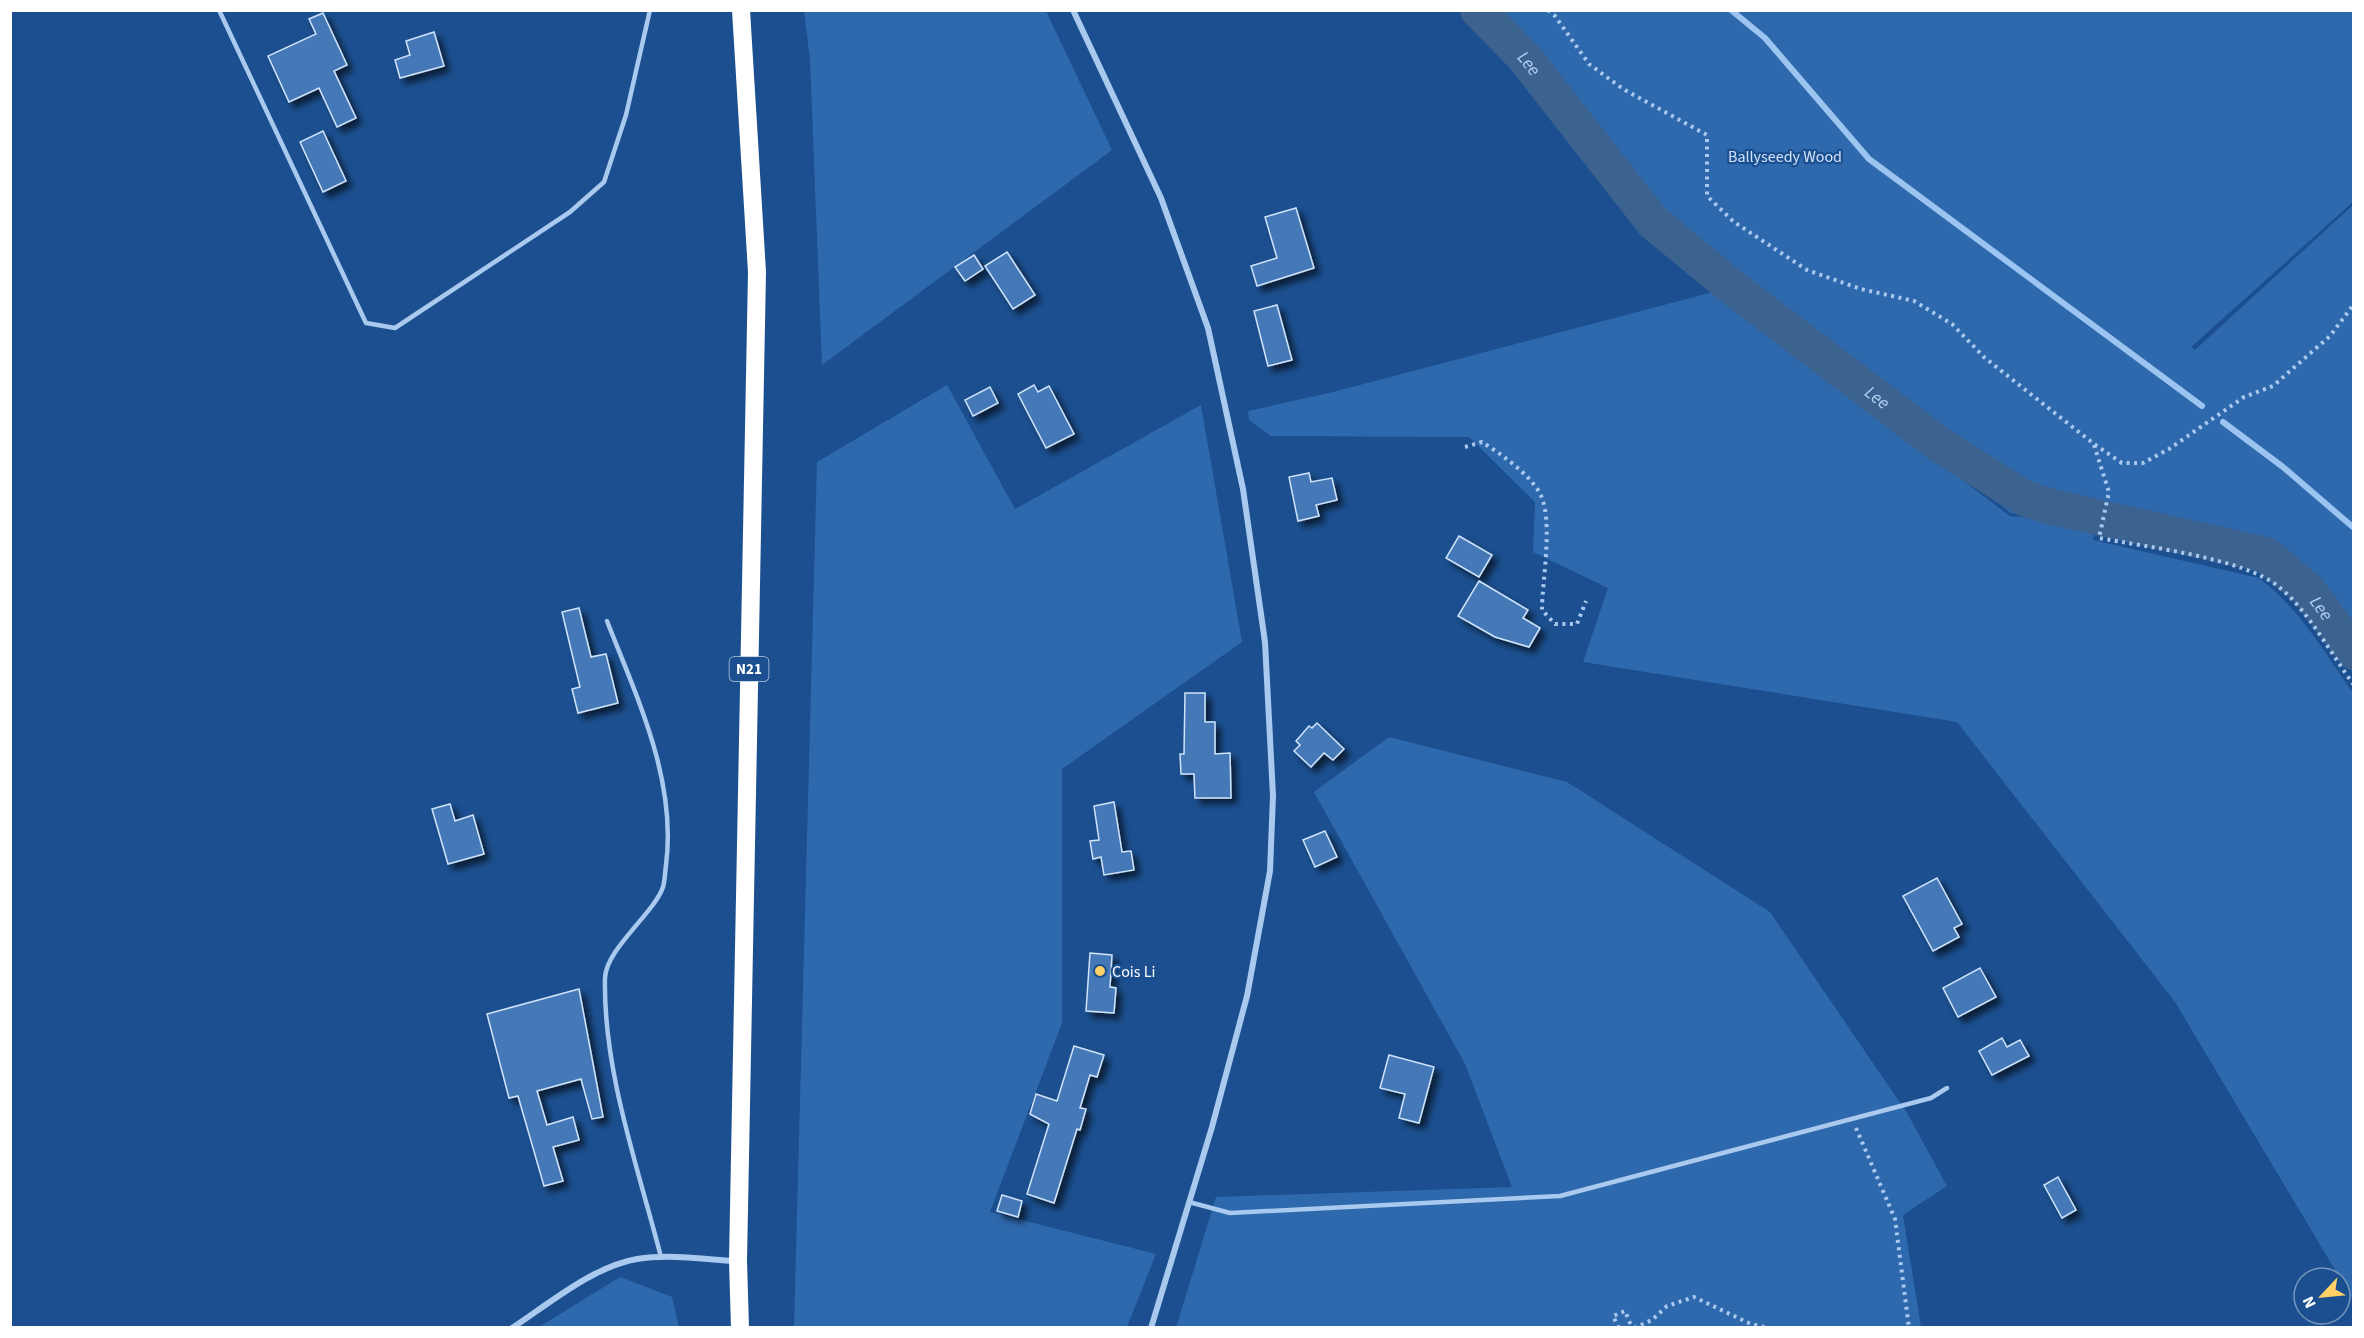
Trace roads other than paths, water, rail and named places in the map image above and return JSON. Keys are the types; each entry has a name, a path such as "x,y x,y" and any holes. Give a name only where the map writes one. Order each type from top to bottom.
{"highway":[{"name":"N21","path":"740,1328 738,1261 757,272 741,10"}],"street":[{"path":"1073,10 1161,198 1208,328 1243,489 1265,642 1273,796 1270,871 1247,996 1151,1328"},
{"path":"512,1328 606,1269 636,1259 661,1257 738,1261"}],"lane":[{"path":"219,10 366,323 395,328 570,212 604,182 626,115 650,10"},
{"path":"607,621 655,747 666,810 669,844 663,888 620,945 605,975 609,1052 661,1257"},
{"path":"1189,1202 1230,1213 1560,1196 1931,1098 1947,1088"}],"waterway":[{"name":"Lee","path":"1478,10 1524,57 1653,222 1733,288 1940,445 2024,498 2052,507 2266,555 2307,589 2354,652"},
{"path":"1731,10 1765,38 1869,159 2202,406"},
{"path":"2223,422 2283,467 2354,528"}],"place":[{"name":"Cois Li","path":"1100,971"}],"park label":[{"name":"Ballyseedy Wood","path":"1785,156"}]}
